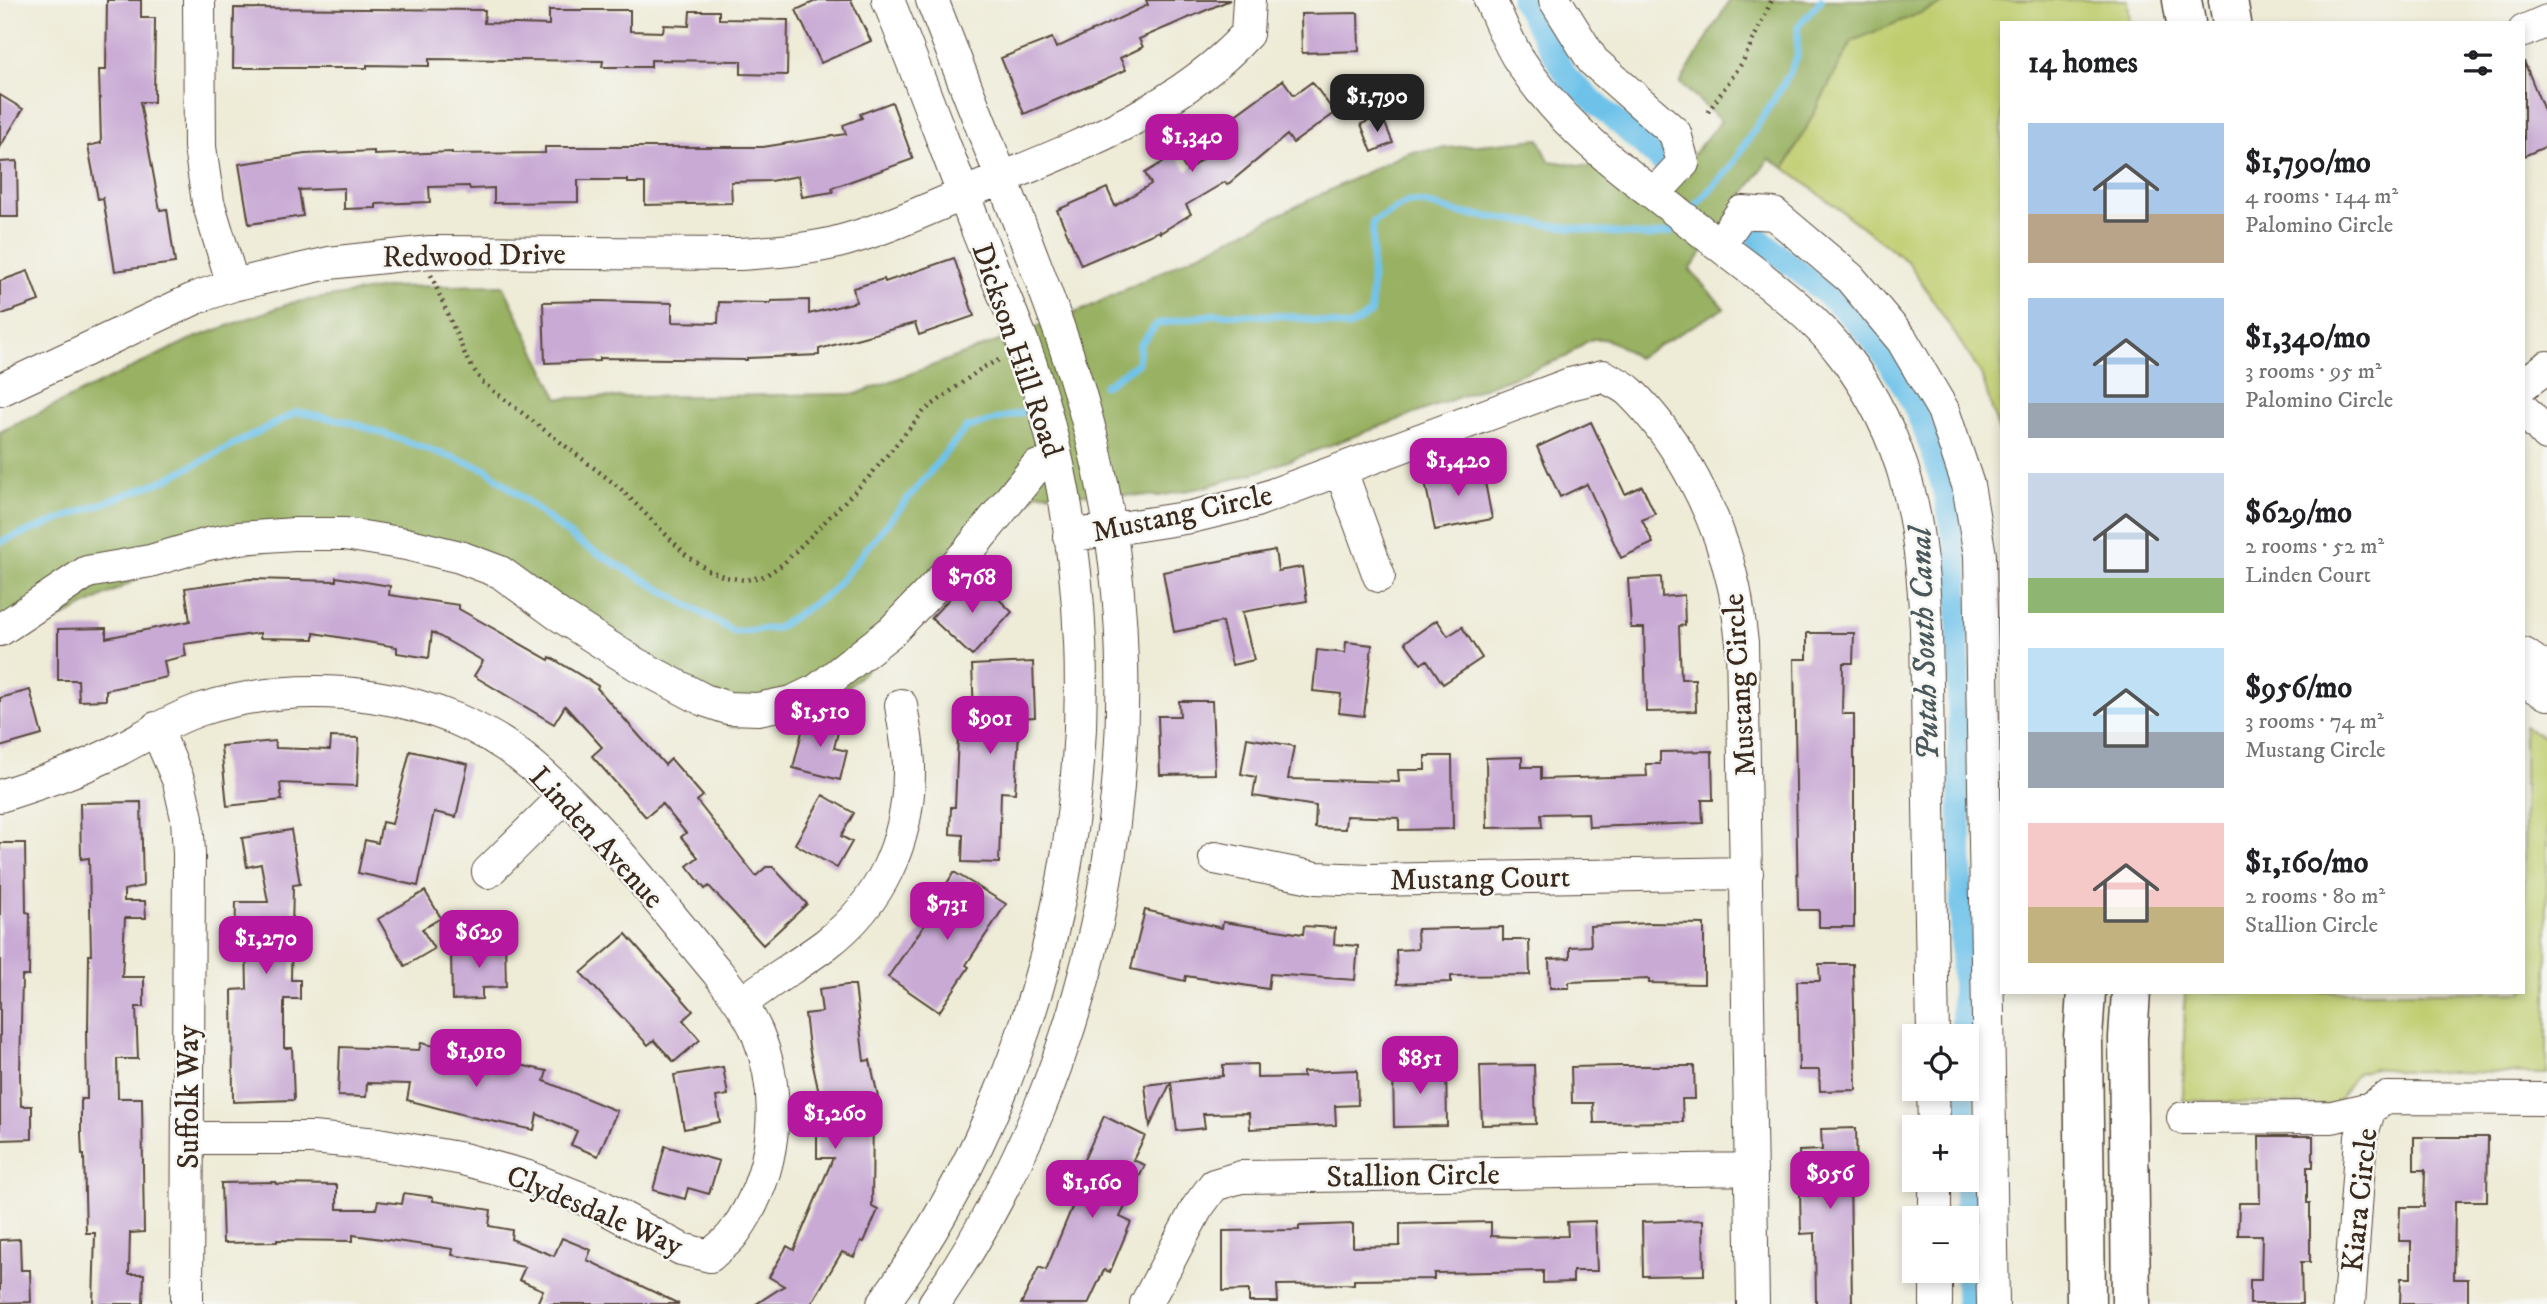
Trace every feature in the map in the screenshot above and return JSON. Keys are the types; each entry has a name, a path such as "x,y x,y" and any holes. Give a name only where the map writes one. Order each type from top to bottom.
{"main road":[{"path":"2182,0 2186,21"},
{"path":"2228,0 2232,21"},
{"path":"2086,994 2083,1038 2086,1304"},
{"path":"2131,994 2128,1038 2132,1304"}],"street":[{"path":"199,0 200,147 208,202 233,285"},
{"name":"Dickson Hill Road","path":"883,1304 936,1224 962,1178 1015,1058 1051,942 1066,873 1080,753 1079,630 1069,536 1057,460 1045,410 888,0"},
{"name":"Dickson Hill Road","path":"932,0 1059,326 1078,387 1095,448 1109,530 1120,629 1120,754 1107,867 1090,955 1075,1009 1023,1146 972,1244 934,1304"},
{"name":"Redwood Drive","path":"0,390 198,297 233,285 329,263 430,252 739,254 788,251 859,235 1097,138 1145,113 1185,88 1231,51 1247,34 1249,0"},
{"path":"1490,0 1517,58 1557,111 1604,156 1797,308 1843,354 1885,421 1911,492 1923,566 1933,1024"},
{"path":"1555,0 1593,61 1675,133 1683,163 1659,198"},
{"path":"2525,31 2547,22"},
{"path":"1713,241 1742,212 1774,214 1850,278 1902,340 1943,410 1968,485 1980,555 1993,1304"},
{"path":"2525,383 2547,367"},
{"name":"Mustang Circle","path":"1069,536 1191,517 1253,502 1570,384 1603,376 1628,390 1654,420 1688,468 1714,522 1733,583 1742,642 1753,1304"},
{"path":"2525,411 2547,435"},
{"path":"0,630 88,572 150,561 239,538 345,534 406,544 460,557 500,572 559,615 636,664 704,700 728,708 758,709 792,702 817,690 892,631 966,554 1036,467 1057,460"},
{"path":"1340,471 1379,576"},
{"path":"2525,655 2547,670"},
{"path":"2525,682 2547,694"},
{"name":"Linden Avenue","path":"0,796 64,774 198,710 255,696 317,691 369,695 450,718 490,737 529,763 599,832 742,1003 757,1032 772,1087 774,1116 770,1146 763,1175 750,1207 732,1235 710,1256"},
{"path":"742,1003 826,944 853,920 875,892 894,858 906,812 909,772 901,705"},
{"name":"Suffolk Way","path":"156,728 179,782 187,818 190,853 187,1304"},
{"path":"488,872 565,796"},
{"name":"Mustang Court","path":"1215,858 1316,878 1369,880 1747,873"},
{"name":"Kiara Circle","path":"2348,1304 2361,1137 2370,1108 2386,1098 2547,1099"},
{"path":"2183,1118 2332,1117 2370,1108"},
{"name":"Clydesdale Way","path":"188,1138 312,1138 378,1143 463,1159 528,1177 601,1206 681,1250 710,1256"},
{"name":"Stallion Circle","path":"1146,1304 1197,1208 1214,1185 1241,1177 1751,1169"},
{"path":"1936,1283 1936,1304"}],"path":[{"path":"1708,112 1742,63 1752,37 1772,0"},
{"path":"430,252 431,278 467,359 482,382 620,488 687,556 725,577 745,580 765,576 783,564 868,478 924,411 982,368 1024,350"}],"green space":[{"path":"1730,0 1952,0 1852,41 1785,168 1769,159 1690,270 1724,308 1637,358 1609,341 1590,340 1566,357 1261,471 1200,488 1159,496 1037,493 904,635 825,708 731,727 483,573 407,552 322,546 241,552 163,566 0,649 0,432 189,340 291,303 391,287 503,285 558,398 856,394 1085,309 1408,152 1539,139 1549,161 1601,168 1651,205 1721,121 1680,83"},
{"path":"1949,0 2128,0 2130,21 2000,21 2000,435 1981,374 1908,262 1785,168 1852,41"},
{"path":"2525,727 2547,739 2547,1074 2373,1068 2357,1073 2334,1106 2183,1100 2185,994 2525,994"}],"building":[{"path":"107,0 141,0 141,18 155,18 154,102 140,102 160,210 167,209 175,263 115,271 103,198 98,199 88,146 101,143 99,70 106,70"},
{"path":"818,0 851,0 871,41 821,63 796,10"},
{"path":"1146,0 1230,0 1139,39 1143,47 1120,58 1126,70 1024,114 1001,58 1052,38 1056,48 1148,5"},
{"path":"234,8 485,10 484,23 549,25 549,10 630,10 630,31 663,32 664,25 689,26 690,11 719,11 719,19 788,20 787,75 741,74 741,61 651,60 651,67 602,67 603,61 429,59 429,66 233,68"},
{"path":"1358,13 1359,51 1302,53 1301,14"},
{"path":"2525,63 2547,118 2547,146 2525,156"},
{"path":"1283,80 1294,95 1312,82 1335,113 1293,143 1287,135 1227,185 1225,182 1186,205 1191,214 1160,233 1159,231 1081,265 1057,210 1107,188 1115,206 1151,184 1145,173 1176,154 1187,171 1224,141 1215,130"},
{"path":"0,95 23,109 0,147"},
{"path":"892,102 913,159 832,188 833,192 802,197 799,176 770,181 731,182 732,203 645,205 645,183 628,183 628,180 578,180 578,202 494,203 494,188 429,187 430,202 376,204 376,208 344,209 344,188 299,190 303,216 249,224 239,164 305,154 374,151 374,155 545,153 545,147 763,147 846,134 843,125 862,118 860,114"},
{"path":"1382,116 1393,143 1372,152 1361,124"},
{"path":"17,161 18,217 0,217 0,162"},
{"path":"954,258 974,316 919,335 915,323 819,349 819,355 747,360 600,358 600,361 545,363 543,302 672,303 672,322 718,323 719,302 771,303 809,300 809,314 856,302 853,288 884,279 885,282"},
{"path":"28,271 39,301 0,315 0,281"},
{"path":"1591,422 1625,494 1642,486 1655,514 1642,520 1653,543 1621,558 1587,484 1560,497 1537,447"},
{"path":"1482,466 1492,519 1435,530 1424,477"},
{"path":"1275,550 1278,571 1302,567 1307,601 1242,612 1254,660 1232,665 1222,622 1174,632 1163,572"},
{"path":"973,574 1012,612 972,656 931,618"},
{"path":"336,577 390,586 389,595 459,605 459,609 549,660 550,657 598,686 665,765 671,759 703,796 697,801 756,876 766,867 773,867 807,904 763,945 709,886 705,889 687,866 698,857 681,837 686,833 662,804 646,817 592,756 602,747 565,706 554,724 474,676 483,661 432,632 429,658 397,653 397,647 314,633 314,639 260,638 260,633 184,644 186,656 164,661 167,677 106,690 106,700 79,701 78,680 58,680 58,629 106,628 106,638 190,621 185,588 250,579 336,581"},
{"path":"1661,577 1662,597 1684,595 1685,625 1679,626 1681,679 1695,679 1696,711 1646,712 1644,628 1631,628 1628,579"},
{"path":"1437,620 1448,636 1462,627 1482,658 1443,684 1427,660 1421,664 1405,642"},
{"path":"1807,633 1854,633 1853,663 1843,663 1842,714 1854,714 1854,927 1819,927 1819,910 1798,910 1794,659 1807,659"},
{"path":"1346,642 1372,645 1364,716 1339,713 1341,694 1313,691 1317,650 1345,653"},
{"path":"1033,662 1035,717 1020,718 1015,793 1001,792 999,863 962,862 963,835 950,834 951,807 955,807 958,736 975,737 972,665"},
{"path":"30,690 42,735 0,747 0,698"},
{"path":"1179,701 1212,701 1215,774 1160,775 1158,716 1180,716"},
{"path":"806,716 840,724 834,748 847,751 840,780 793,768"},
{"path":"331,737 359,738 357,786 280,783 282,800 227,806 221,746 275,741 276,748 330,750"},
{"path":"1247,738 1294,746 1288,779 1399,782 1398,770 1425,770 1425,756 1452,756 1453,829 1399,830 1399,818 1346,816 1345,829 1315,828 1316,806 1253,796 1256,777 1241,774"},
{"path":"410,751 468,764 456,817 434,812 418,886 358,873 365,840 378,843 382,822 392,824"},
{"path":"1712,751 1713,800 1702,800 1703,823 1589,827 1588,813 1541,814 1542,827 1487,828 1486,758 1522,757 1522,767 1541,767 1541,779 1647,776 1646,764 1660,764 1660,752"},
{"path":"823,795 854,813 841,836 852,842 837,868 795,844"},
{"path":"141,802 143,886 124,890 124,901 145,901 146,918 125,918 122,977 144,977 144,1007 136,1007 138,1059 117,1059 118,1098 142,1098 144,1232 130,1233 129,1274 144,1274 143,1304 93,1304 95,1233 86,1233 81,1134 81,1099 87,1099 86,1031 91,955 89,858 81,859 80,803"},
{"path":"291,830 300,884 293,885 291,980 300,980 300,999 284,999 284,1048 292,1048 294,1100 233,1102 232,990 247,989 246,941 235,941 236,902 268,902 261,864 247,867 242,838"},
{"path":"0,843 25,843 26,912 30,913 29,976 22,976 20,1075 21,1106 32,1106 32,1139 0,1140"},
{"path":"954,872 1006,904 939,1012 888,977 928,920 925,918"},
{"path":"425,891 441,918 422,929 434,949 405,966 378,919"},
{"path":"1145,910 1222,928 1223,922 1303,934 1304,926 1335,928 1334,944 1358,946 1355,980 1270,974 1268,989 1186,976 1185,981 1131,969"},
{"path":"1704,924 1704,984 1649,983 1649,979 1569,982 1569,988 1550,988 1549,959 1570,958 1570,947 1591,946 1590,926"},
{"path":"1503,927 1503,940 1529,940 1530,975 1451,976 1451,982 1397,984 1396,950 1418,949 1417,929"},
{"path":"626,934 693,1011 683,1020 700,1040 674,1062 654,1040 648,1045 581,973"},
{"path":"476,939 505,939 506,987 482,988 482,999 452,1000 451,952 477,952"},
{"path":"1819,964 1853,964 1856,1090 1820,1091 1819,1070 1799,1070 1797,981 1820,981"},
{"path":"855,985 864,1061 870,1060 880,1106 873,1108 872,1207 878,1210 854,1257 842,1252 811,1304 756,1304 784,1286 769,1277 787,1246 794,1250 833,1158 817,1158 817,1126 826,1126 809,1047 805,1014 822,1012 819,989"},
{"path":"421,1043 547,1071 544,1081 617,1111 598,1156 571,1145 577,1131 537,1114 534,1130 472,1117 407,1100 410,1084 367,1083 366,1097 338,1096 340,1047 419,1050"},
{"path":"1257,1064 1257,1078 1303,1077 1303,1072 1357,1070 1358,1105 1335,1106 1336,1125 1250,1129 1249,1113 1203,1114 1205,1128 1177,1131 1171,1082 1223,1076 1223,1065"},
{"path":"1446,1065 1447,1126 1394,1127 1393,1066"},
{"path":"1534,1065 1536,1124 1482,1125 1480,1066"},
{"path":"1694,1066 1695,1099 1682,1099 1683,1122 1594,1123 1593,1103 1572,1103 1571,1067"},
{"path":"723,1067 728,1095 716,1097 720,1122 684,1129 674,1075"},
{"path":"1171,1082 1150,1126 1145,1085"},
{"path":"1104,1116 1145,1136 1133,1160 1145,1165 1120,1217 1131,1222 1110,1272 1104,1270 1088,1304 1021,1304 1039,1267 1046,1270 1088,1169 1081,1166"},
{"path":"1856,1128 1857,1176 1850,1176 1852,1304 1816,1304 1815,1233 1801,1234 1799,1151 1822,1150 1821,1129"},
{"path":"2259,1136 2313,1136 2313,1167 2307,1167 2310,1262 2301,1262 2302,1304 2250,1304 2250,1280 2261,1280 2262,1235 2238,1235 2239,1203 2260,1203"},
{"path":"2414,1137 2488,1137 2487,1201 2455,1201 2454,1279 2468,1279 2468,1304 2400,1304 2401,1278 2411,1278 2411,1241 2399,1241 2400,1207 2424,1207 2425,1170 2414,1170"},
{"path":"665,1146 719,1161 709,1194 688,1188 685,1199 653,1190"},
{"path":"221,1183 337,1185 337,1209 376,1209 378,1201 402,1204 404,1193 433,1197 433,1201 491,1210 489,1226 512,1230 511,1239 554,1256 562,1238 591,1250 587,1260 679,1304 537,1304 543,1290 519,1280 525,1267 452,1255 453,1249 353,1235 353,1241 277,1240 223,1243"},
{"path":"1703,1220 1704,1275 1643,1276 1642,1222"},
{"path":"1595,1221 1597,1271 1573,1271 1573,1282 1543,1283 1543,1271 1434,1273 1434,1279 1277,1285 1278,1302 1249,1302 1249,1290 1223,1291 1223,1231 1299,1230 1299,1226 1353,1224 1353,1247 1400,1246 1400,1224 1491,1222 1491,1236 1517,1237 1568,1236 1567,1222"},
{"path":"20,1239 21,1270 30,1270 31,1302 0,1303 0,1240"}],"waterway":[{"name":"Putah South Canal","path":"1522,0 1568,78 1661,161"},
{"path":"1690,211 1730,168 1783,85 1797,57 1798,26 1821,0"},
{"path":"1104,386 1138,363 1140,345 1157,324 1216,314 1288,316 1349,327 1371,313 1373,222 1408,202 1423,203 1459,213 1649,236 1671,232 1680,223"},
{"name":"Putah South Canal","path":"1757,237 1836,303 1871,339 1908,394 1922,423 1942,485 1957,552 1963,1024"},
{"path":"0,542 165,480 297,412 350,422 486,469 578,542 735,632 777,628 831,592 966,428 1023,412"},
{"name":"Putah South Canal","path":"1964,1101 1964,1115"},
{"name":"Putah South Canal","path":"1965,1192 1966,1206"},
{"name":"Putah South Canal","path":"1966,1283 1967,1304"}]}
